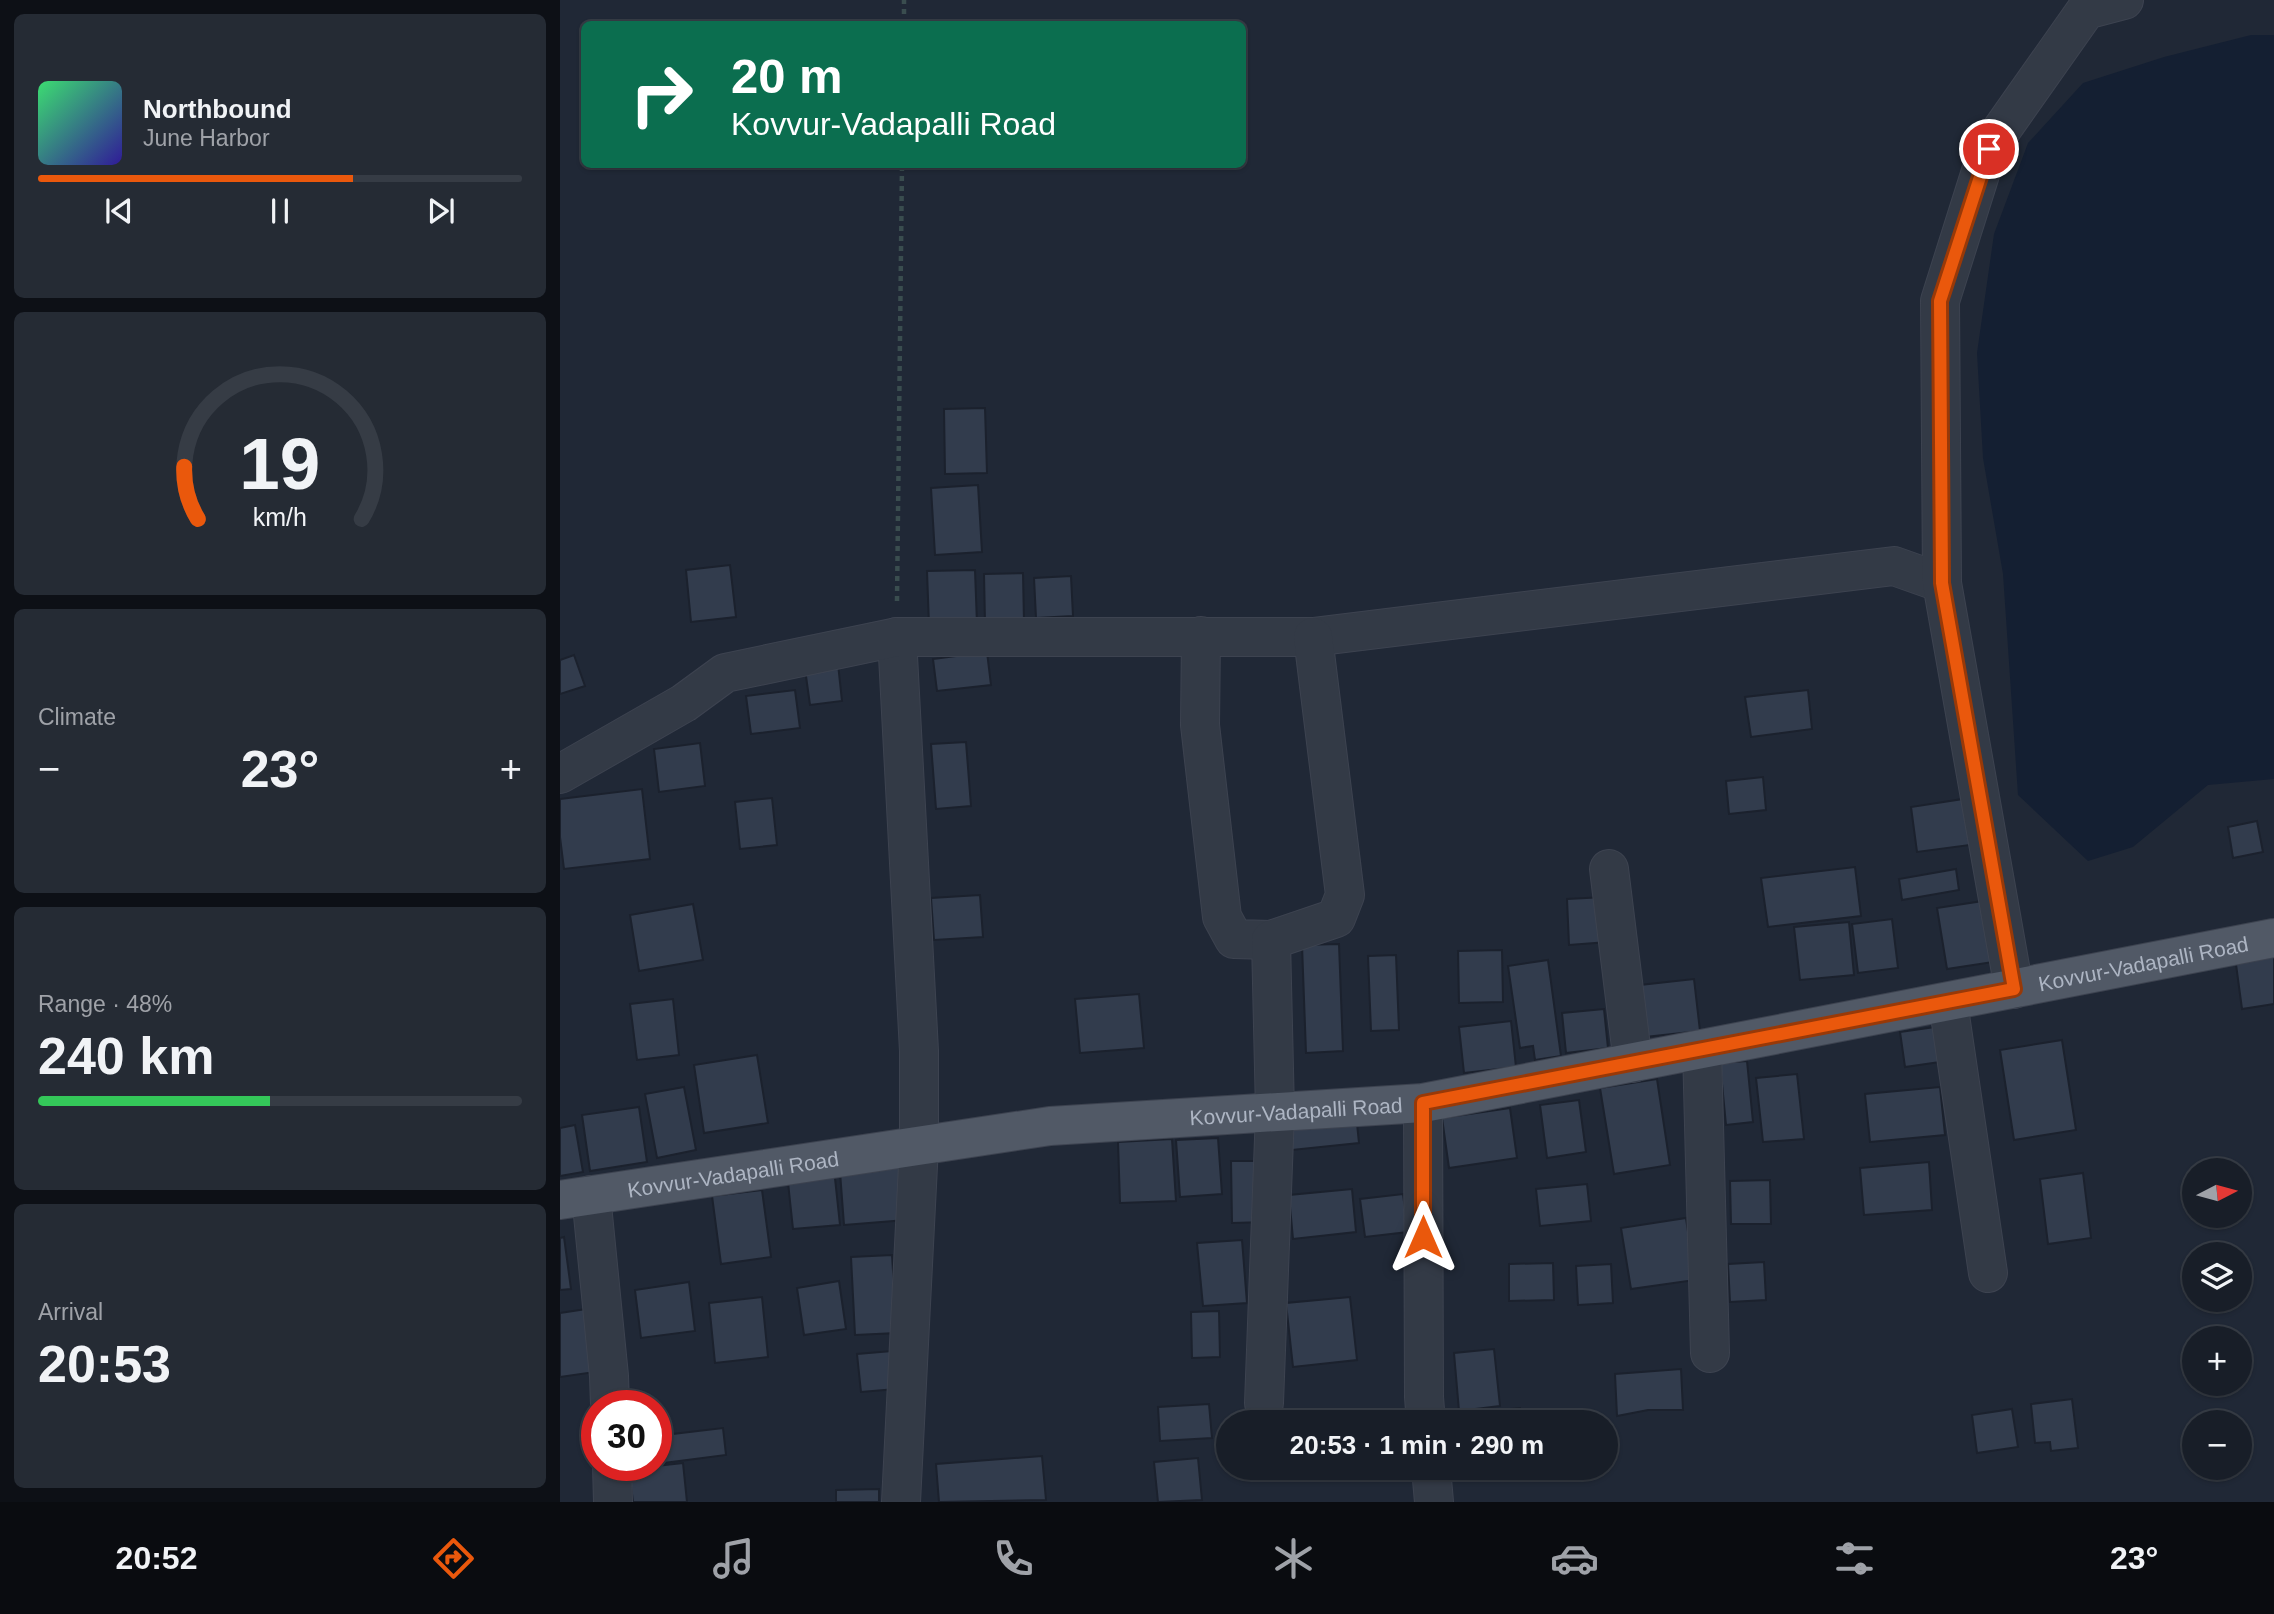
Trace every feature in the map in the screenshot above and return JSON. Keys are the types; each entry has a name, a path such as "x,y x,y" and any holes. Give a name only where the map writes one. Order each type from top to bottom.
{"main road":[{"name":"Kovvur-Vadapalli Road","path":"576,1197 1050,1126 1423,1103 2274,938"}],"street":[{"path":"2014,989 1942,583 1940,301 1989,149 2086,10 2124,0"},
{"path":"560,774 684,703 725,673 897,637 1313,637 1894,566 1942,583"},
{"path":"1201,636 1200,725 1222,917 1234,939 1271,940 1336,918 1345,895 1313,637"},
{"path":"897,637 919,1051 919,1146 901,1502"},
{"path":"1609,869 1633,1063"},
{"path":"1264,1403 1275,1112 1271,940"},
{"path":"1948,1002 1988,1273"},
{"path":"1702,1049 1710,1353"},
{"path":"1423,1103 1425,1410"},
{"path":"576,1197 608,1390"},
{"path":"1431,1480 1434,1502"},
{"path":"612,1481 613,1502"}],"path":[{"path":"904,0 904,21"},
{"path":"897,637 902,168"}],"water":[{"path":"2251,35 2274,35 2274,779 2208,785 2133,847 2088,861 2018,795 2003,574 1983,458 1977,353 1994,234 2028,143 2083,83 2164,57"}],"building":[{"path":"985,408 987,473 945,474 944,409"},
{"path":"978,485 982,552 935,555 931,488"},
{"path":"730,565 736,617 691,622 686,570"},
{"path":"975,570 977,624 929,625 927,571"},
{"path":"1023,573 1024,622 985,623 984,574"},
{"path":"1071,576 1073,616 1036,618 1034,578"},
{"path":"987,652 991,685 937,691 933,659"},
{"path":"574,655 585,686 560,694 560,660"},
{"path":"838,664 842,701 810,705 805,669"},
{"path":"795,690 800,728 751,734 746,696"},
{"path":"1808,690 1812,729 1751,737 1745,697"},
{"path":"966,742 971,806 936,809 931,744"},
{"path":"700,743 705,786 659,792 654,749"},
{"path":"1763,777 1766,810 1729,814 1726,781"},
{"path":"642,789 650,859 564,869 560,837 560,799"},
{"path":"772,798 777,845 740,849 735,802"},
{"path":"1963,799 1970,845 1917,852 1911,807"},
{"path":"2257,821 2263,852 2233,858 2228,827"},
{"path":"1855,867 1861,916 1768,927 1761,878"},
{"path":"1956,869 1959,890 1902,900 1899,879"},
{"path":"980,895 983,937 934,940 931,898"},
{"path":"1605,897 1608,942 1569,945 1567,899"},
{"path":"1983,901 1993,962 1947,969 1937,908"},
{"path":"693,904 703,960 639,971 630,915"},
{"path":"1892,919 1898,968 1858,973 1852,924"},
{"path":"1849,922 1854,975 1800,980 1794,927"},
{"path":"1339,944 1343,1051 1306,1053 1302,945"},
{"path":"1502,950 1503,1002 1459,1003 1458,951"},
{"path":"2274,953 2274,1004 2242,1009 2235,957"},
{"path":"1396,955 1399,1030 1371,1031 1368,956"},
{"path":"1548,960 1561,1056 1535,1060 1533,1046 1520,1048 1508,966"},
{"path":"1694,979 1700,1031 1645,1037 1640,985"},
{"path":"1139,994 1144,1048 1080,1053 1075,999"},
{"path":"673,999 679,1055 637,1060 630,1004"},
{"path":"1604,1009 1608,1048 1566,1053 1562,1013"},
{"path":"1511,1021 1516,1067 1464,1073 1459,1027"},
{"path":"1942,1026 1947,1061 1905,1067 1900,1032"},
{"path":"2062,1040 2076,1130 2014,1140 2000,1050"},
{"path":"757,1055 768,1123 704,1133 694,1065"},
{"path":"1747,1061 1753,1122 1726,1125 1720,1063"},
{"path":"1797,1074 1804,1139 1763,1142 1756,1078"},
{"path":"1657,1079 1670,1165 1614,1174 1600,1088"},
{"path":"684,1087 696,1150 657,1158 645,1094"},
{"path":"1940,1087 1945,1135 1870,1142 1865,1094"},
{"path":"1579,1100 1586,1152 1547,1158 1540,1105"},
{"path":"639,1107 647,1162 590,1171 582,1115"},
{"path":"1510,1108 1517,1158 1449,1168 1442,1118"},
{"path":"1356,1114 1359,1143 1292,1150 1289,1121"},
{"path":"575,1125 583,1172 560,1176 560,1128"},
{"path":"1218,1138 1222,1194 1180,1197 1176,1140"},
{"path":"1172,1139 1176,1201 1120,1203 1118,1142"},
{"path":"1231,1161 1266,1161 1267,1222 1232,1223"},
{"path":"1929,1162 1932,1210 1864,1215 1860,1168"},
{"path":"901,1166 906,1220 844,1225 840,1172"},
{"path":"834,1169 840,1225 793,1229 787,1173"},
{"path":"2083,1173 2091,1238 2048,1244 2040,1179"},
{"path":"1770,1180 1771,1224 1731,1224 1730,1181"},
{"path":"1587,1184 1591,1221 1540,1226 1536,1189"},
{"path":"1352,1189 1356,1232 1293,1239 1289,1195"},
{"path":"762,1190 771,1257 721,1264 712,1196"},
{"path":"1403,1194 1408,1232 1365,1237 1360,1199"},
{"path":"1686,1218 1695,1280 1631,1289 1621,1228"},
{"path":"564,1237 571,1289 560,1290 560,1238"},
{"path":"1242,1240 1247,1303 1203,1306 1197,1243"},
{"path":"892,1255 897,1333 855,1335 851,1257"},
{"path":"1764,1262 1766,1300 1730,1302 1728,1264"},
{"path":"1553,1263 1554,1300 1509,1301 1509,1264"},
{"path":"1611,1264 1613,1303 1578,1305 1576,1266"},
{"path":"839,1281 846,1329 804,1335 797,1288"},
{"path":"689,1282 695,1331 641,1338 635,1290"},
{"path":"762,1297 768,1357 715,1363 709,1303"},
{"path":"1350,1297 1357,1360 1293,1367 1286,1303"},
{"path":"593,1308 602,1371 560,1377 560,1313"},
{"path":"1219,1311 1220,1357 1192,1358 1191,1312"},
{"path":"1494,1349 1500,1406 1459,1410 1454,1353"},
{"path":"892,1351 896,1389 861,1392 857,1354"},
{"path":"1681,1369 1683,1410 1648,1410 1618,1416 1615,1374"},
{"path":"2072,1399 2078,1448 2051,1451 2050,1442 2035,1443 2031,1404"},
{"path":"1209,1404 1212,1438 1160,1441 1158,1407"},
{"path":"2012,1409 2018,1447 1977,1453 1972,1415"},
{"path":"723,1428 726,1455 672,1462 672,1434"},
{"path":"1042,1456 1046,1500 939,1502 936,1464"},
{"path":"1198,1458 1202,1500 1158,1502 1154,1462"},
{"path":"683,1463 687,1502 633,1502 630,1481 672,1481 672,1464"},
{"path":"879,1489 879,1502 836,1502 836,1490"}],"route":[{"path":"1423,1237 1423,1103 2014,989 1942,583 1940,301 1989,149"}]}
